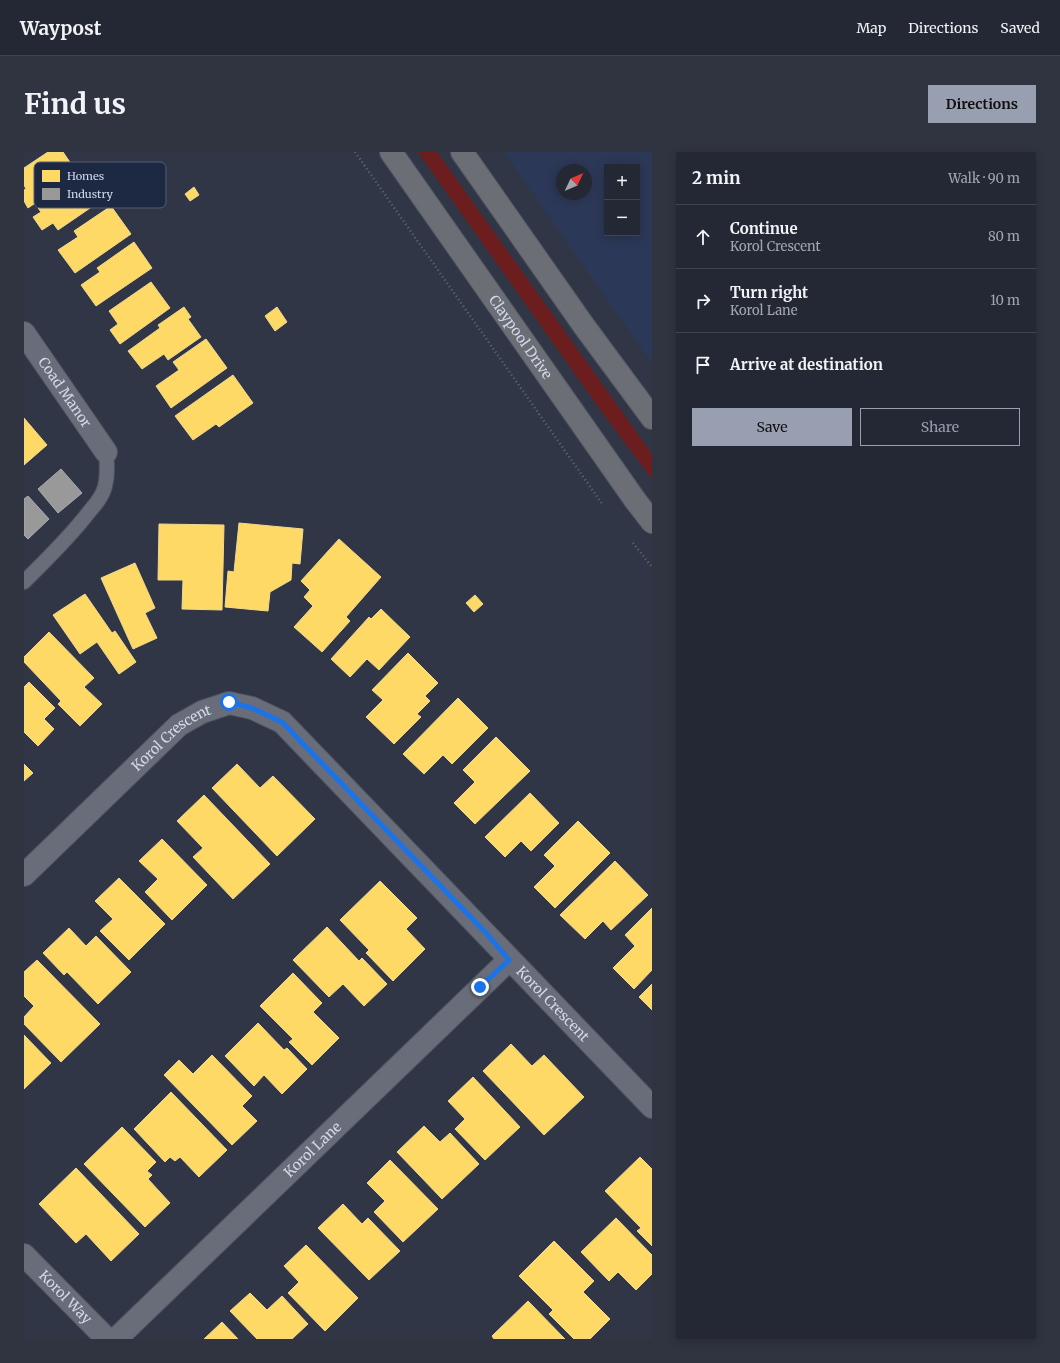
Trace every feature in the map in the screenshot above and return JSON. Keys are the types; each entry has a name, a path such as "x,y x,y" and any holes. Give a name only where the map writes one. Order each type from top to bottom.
{"main road":[{"name":"Claypool Drive","path":"391,152 635,500 652,522"},
{"path":"462,152 584,326 652,418"}],"street":[{"name":"Coad Manor","path":"24,332 34,349 106,452"},
{"name":"Korol Crescent","path":"24,875 179,725 202,712 229,702 252,708 282,722 487,934 509,960 652,1107"},
{"name":"Korol Lane","path":"116,1339 509,960"},
{"name":"Korol Way","path":"24,1255 107,1339"}],"lane":[{"path":"24,582 77,528 98,501 105,487 108,468 106,452"}],"path":[{"path":"355,152 606,508"},
{"path":"629,538 652,567"}],"shaded area":[{"path":"418,152 437,152 652,454 652,479 601,411"},
{"path":"504,152 652,152 652,364"}],"building: Homes":[{"path":"48,152 63,152 70,162 34,162 34,204 28,208 24,201 24,190 26,189 24,185 24,168"},
{"path":"194,187 199,195 190,201 185,194"},
{"path":"38,208 90,208 58,230 53,223 42,230 33,217 41,212"},
{"path":"108,208 112,208 131,234 75,273 58,250 78,237 74,231"},
{"path":"134,242 152,268 96,306 81,285 100,272 97,268"},
{"path":"151,282 170,308 120,344 110,330 118,324 109,311"},
{"path":"184,307 191,317 188,319 201,337 168,360 164,354 142,369 128,351 160,328 158,325"},
{"path":"277,307 287,322 275,331 265,316"},
{"path":"206,339 227,368 171,408 156,386 179,370 173,362"},
{"path":"233,375 253,403 219,427 216,424 193,440 175,416"},
{"path":"24,418 47,445 24,465"},
{"path":"239,523 303,529 300,564 292,563 291,580 270,592 268,611 225,607 228,571 234,572"},
{"path":"159,524 224,525 222,610 182,609 183,580 158,580"},
{"path":"339,539 381,577 346,617 350,621 322,652 294,627 313,606 304,597 310,590 301,581"},
{"path":"135,563 155,608 145,613 157,638 133,649 101,578"},
{"path":"85,594 112,633 115,631 136,662 119,674 97,642 80,654 53,615"},
{"path":"475,595 483,604 474,612 466,603"},
{"path":"381,609 410,637 379,670 367,659 350,677 331,659 369,617 371,619"},
{"path":"49,632 94,678 84,687 102,704 80,726 58,704 61,701 24,662 24,657"},
{"path":"408,653 438,683 425,696 430,701 417,714 421,717 394,744 366,717 383,700 372,690"},
{"path":"29,682 55,708 44,719 54,729 38,746 24,732 24,687"},
{"path":"458,698 488,728 452,764 443,755 424,774 403,754"},
{"path":"496,737 530,771 475,824 454,803 475,782 463,770"},
{"path":"24,764 33,773 24,781"},
{"path":"237,764 260,788 273,776 315,819 277,856 212,788"},
{"path":"530,793 559,823 531,851 521,841 505,857 485,837"},
{"path":"204,795 270,864 233,899 193,857 203,848 177,821"},
{"path":"578,821 610,853 555,908 534,887 555,866 544,855"},
{"path":"162,839 207,885 172,920 145,892 158,879 139,861"},
{"path":"615,861 648,895 611,930 603,921 585,939 560,915"},
{"path":"119,878 165,924 129,960 100,931 113,919 95,901"},
{"path":"380,881 417,918 406,929 425,949 393,981 366,953 369,950 340,920"},
{"path":"652,908 652,970 634,989 613,968 635,946 625,935"},
{"path":"327,927 359,961 362,958 387,984 364,1006 343,984 329,997 293,960"},
{"path":"69,928 86,946 96,936 131,972 98,1004 67,972 64,975 43,953"},
{"path":"37,960 100,1024 61,1062 24,1024 24,1017 34,1006 24,996 24,972"},
{"path":"293,973 322,1003 313,1012 339,1038 312,1065 289,1042 293,1039 260,1006"},
{"path":"652,984 652,1010 639,997"},
{"path":"258,1023 284,1050 287,1048 307,1069 282,1094 264,1075 254,1086 225,1056"},
{"path":"24,1035 51,1063 24,1089"},
{"path":"511,1044 532,1066 544,1055 584,1097 544,1135 483,1071"},
{"path":"212,1055 252,1096 242,1106 257,1121 232,1145 164,1075 179,1060 193,1074"},
{"path":"473,1077 520,1127 485,1160 455,1129 465,1119 448,1101"},
{"path":"171,1092 227,1150 199,1177 180,1157 175,1161 170,1157 165,1162 134,1129"},
{"path":"424,1126 440,1142 450,1133 479,1164 442,1199 397,1152"},
{"path":"122,1127 156,1162 147,1171 152,1175 148,1179 170,1203 145,1227 84,1164"},
{"path":"640,1157 652,1169 652,1246 637,1231 641,1228 605,1191"},
{"path":"390,1160 438,1209 403,1242 374,1212 385,1201 367,1183"},
{"path":"76,1168 139,1234 111,1261 86,1234 76,1243 39,1204"},
{"path":"343,1204 362,1224 368,1218 400,1251 369,1280 318,1228"},
{"path":"616,1218 652,1255 652,1274 636,1290 618,1272 609,1281 581,1252"},
{"path":"554,1241 594,1281 583,1292 610,1319 590,1339 574,1339 549,1314 553,1310 519,1276"},
{"path":"306,1245 358,1298 325,1331 288,1293 299,1282 284,1266"},
{"path":"250,1293 267,1310 282,1296 308,1324 292,1339 257,1339 230,1311"},
{"path":"528,1301 565,1339 494,1339 492,1336"},
{"path":"222,1322 238,1339 204,1339"}],"building: Industry":[{"path":"61,469 82,493 58,513 38,489"},
{"path":"28,496 49,519 28,539 24,535 24,499"}],"route":[{"path":"229,702 252,708 282,722 487,934 509,960 480,987"}]}
